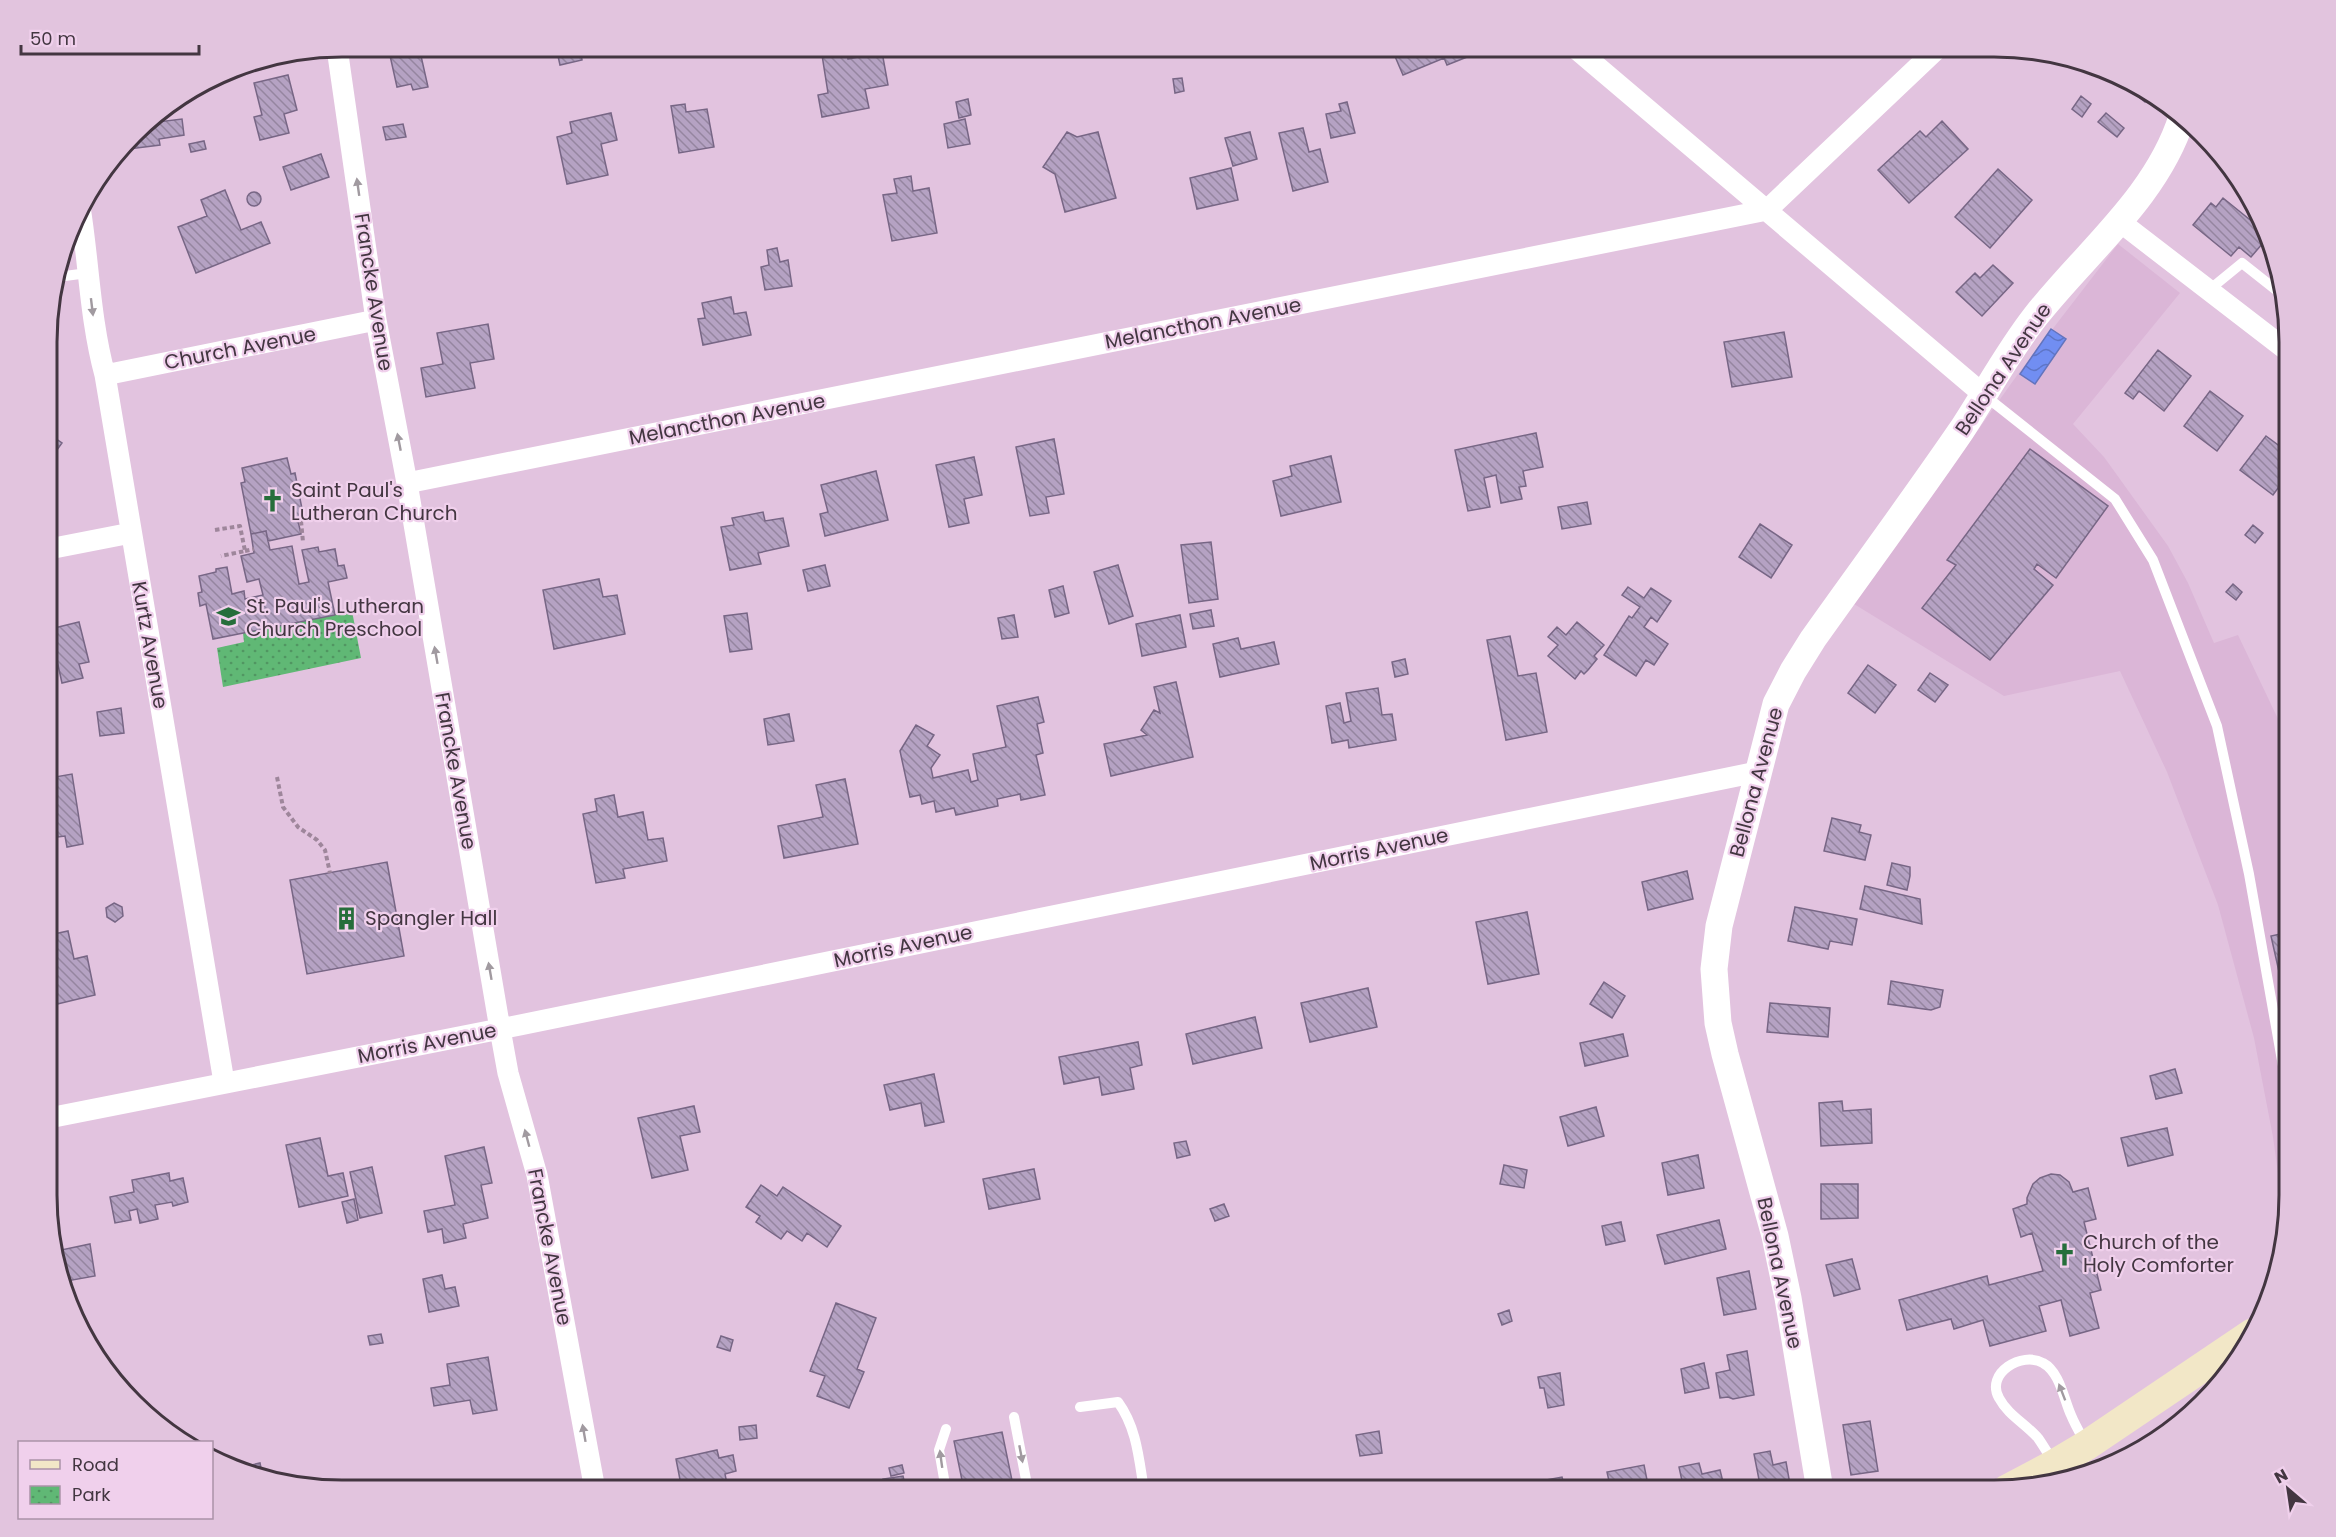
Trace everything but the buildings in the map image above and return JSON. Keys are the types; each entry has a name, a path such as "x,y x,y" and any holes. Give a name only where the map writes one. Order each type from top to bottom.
{"main road":[{"path":"2028,1478 2055,1464 2238,1343"}],"street":[{"name":"Francke Avenue","path":"338,57 376,320 407,483 500,1029 508,1073 537,1174 593,1480"},
{"path":"1587,57 1984,395"},
{"path":"1767,210 1927,57"},
{"name":"Bellona Avenue","path":"1818,1480 1788,1298 1775,1236 1725,1054 1715,997 1713,969 1719,926 1757,772 1776,704 1793,671 2036,316 2119,221 2148,183 2167,153 2179,125"},
{"name":"Melancthon Avenue","path":"407,483 1767,210"},
{"path":"2119,221 2279,345"},
{"name":"Kurtz Avenue","path":"83,224 96,341 105,375 224,1083"},
{"name":"Church Avenue","path":"105,375 376,320"},
{"path":"57,547 131,533"},
{"name":"Morris Avenue","path":"57,1116 500,1029 1757,772"}],"lane":[{"path":"2209,290 2242,263 2274,289"},
{"path":"65,276 88,273"},
{"path":"1984,395 2115,499 2152,560 2217,726 2249,874 2279,1044"},
{"path":"2055,1464 2037,1438 1998,1397 1995,1387 2000,1373 2011,1363 2028,1359 2043,1363 2055,1374 2072,1418 2086,1444"},
{"path":"1080,1407 1118,1402 1127,1414 1135,1437 1142,1480"},
{"path":"1014,1417 1026,1480"},
{"path":"944,1480 939,1450 946,1429"}],"path":[{"path":"301,521 303,542"},
{"path":"215,531 240,526 245,551"},
{"path":"221,556 254,549"},
{"path":"277,777 283,807 298,827 317,840 325,850 330,873"}],"shaded area":[{"path":"2118,244 2180,293 2073,424 2104,457 2168,546 2188,583 2214,643 2238,635 2279,721 2279,1180 2254,1038 2218,905 2167,772 2120,671 2004,696 1854,604 2018,374"}],"green space":[{"path":"352,611 361,658 223,687 217,648 244,642 243,633"}],"water":[{"path":"2051,329 2066,339 2035,384 2020,374"}],"place":[{"name":"Saint Paul's Lutheran Church","path":"273,501"},
{"name":"St. Paul's Lutheran Church Preschool","path":"228,617"},
{"name":"Spangler Hall","path":"347,918"},
{"name":"Church of the Holy Comforter","path":"2065,1254"}]}
